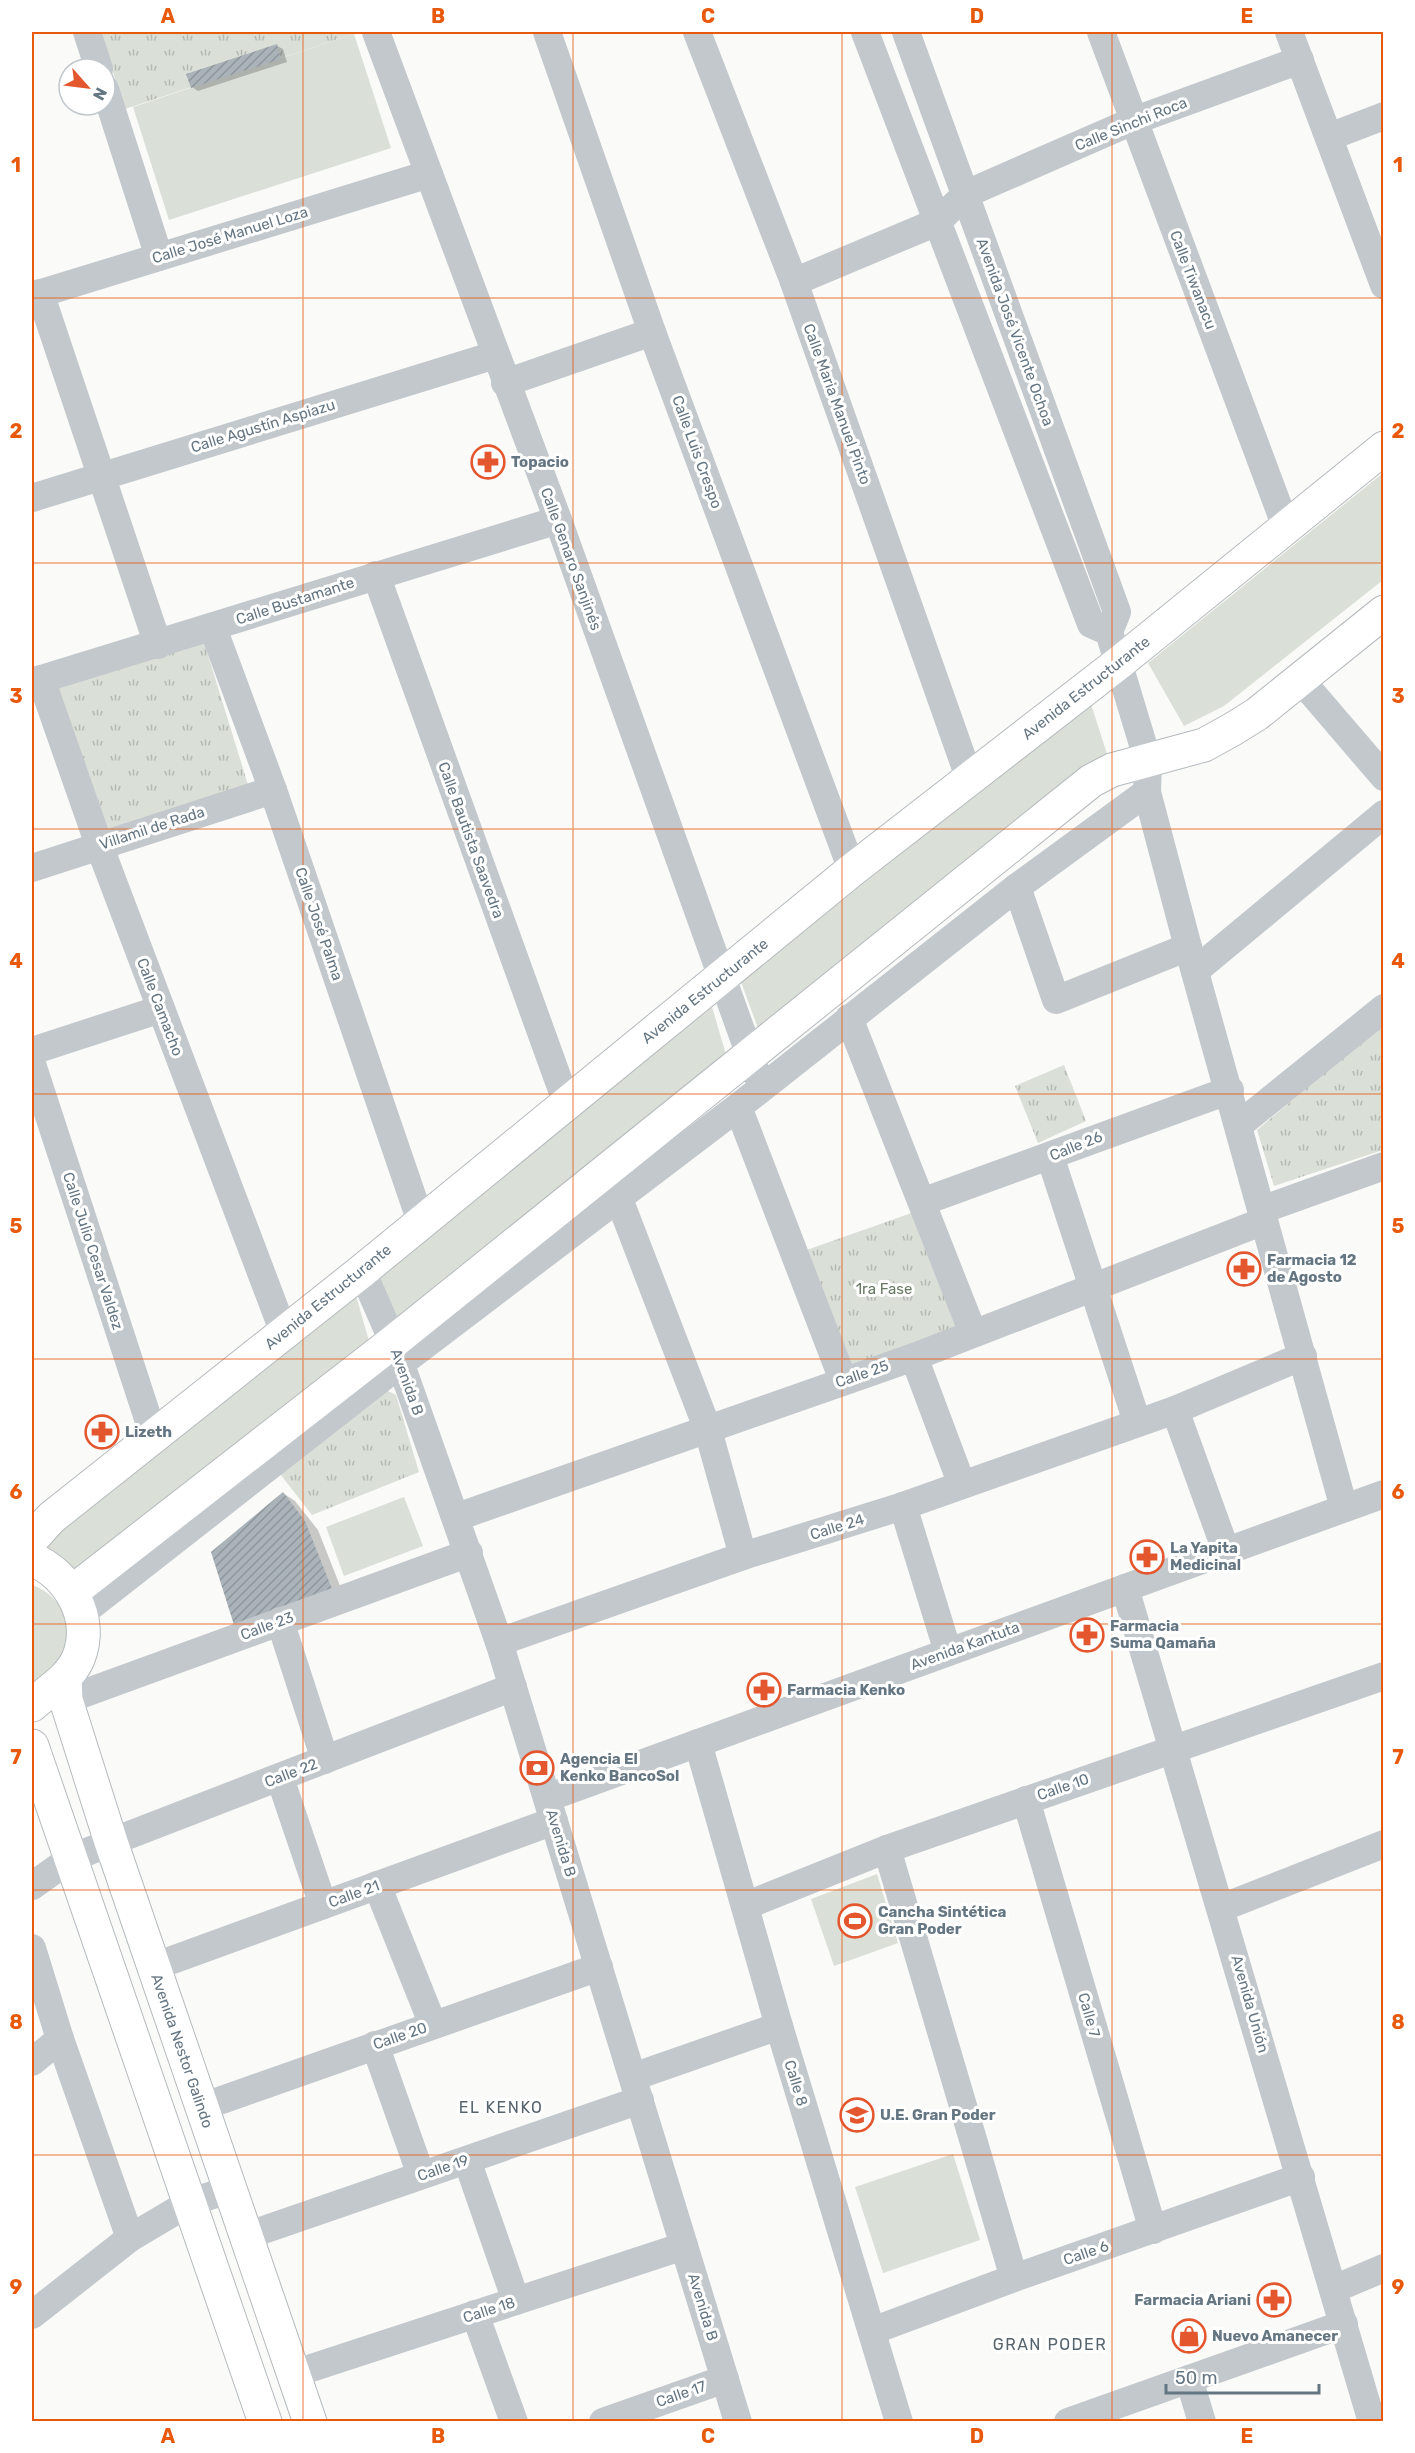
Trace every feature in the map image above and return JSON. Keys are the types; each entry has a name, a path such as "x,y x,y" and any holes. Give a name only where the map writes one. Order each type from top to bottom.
{"main road":[{"name":"Avenida Estructurante","path":"32,1539 51,1518 362,1271 852,870 970,780 1114,647 1286,527 1383,448"},
{"path":"77,1603 396,1353 750,1056 1091,781 1112,770 1148,777 1204,745 1257,714 1383,612"},
{"path":"32,1559 43,1564 77,1603 83,1636 78,1659 65,1689 32,1705"},
{"name":"Avenida Nestor Galindo","path":"65,1689 111,1842 310,2421"},
{"path":"32,1746 265,2421"}],"street":[{"path":"87,32 95,57"},
{"name":"Calle Genaro Sanjinés","path":"376,32 558,520 720,977 763,1088"},
{"name":"Calle Luis Crespo","path":"548,32 652,332 852,870"},
{"name":"Calle Maria Manuel Pinto","path":"697,32 794,282 970,780"},
{"path":"865,32 1090,624 1114,647 1148,777 1191,959 1230,1090 1344,1508"},
{"name":"Avenida José Vicente Ochoa","path":"906,32 1117,612 1114,647"},
{"name":"Calle Tiwanacu","path":"1101,32 1286,527"},
{"path":"1289,32 1383,285"},
{"name":"Calle Sinchi Roca","path":"937,222 966,195 1133,121 1300,60"},
{"path":"1329,136 1383,116"},
{"path":"114,117 159,257"},
{"name":"Calle José Manuel Loza","path":"36,294 429,174"},
{"path":"794,282 937,222"},
{"path":"36,294 158,645"},
{"path":"505,383 652,332"},
{"name":"Calle Agustín Aspiazu","path":"32,498 495,355"},
{"name":"Calle Bustamante","path":"36,680 158,645 558,520"},
{"name":"Calle Bautista Saavedra","path":"376,575 567,1104"},
{"name":"Calle José Palma","path":"213,628 273,790 421,1222"},
{"path":"1300,679 1383,777"},
{"name":"Calle Camacho","path":"36,680 284,1333"},
{"path":"396,1353 619,1199 1017,887 1148,777"},
{"name":"Villamil de Rada","path":"32,868 273,790"},
{"path":"1017,887 1056,1000 1191,959 1383,814"},
{"path":"1239,1125 1383,1008"},
{"path":"32,1051 161,1009"},
{"path":"849,1018 973,1333"},
{"name":"Calle Julio Cesar Valdez","path":"32,1064 154,1437"},
{"name":"Calle 26","path":"922,1202 1230,1090"},
{"path":"738,1107 843,1380"},
{"path":"1050,1156 1137,1422"},
{"name":"Calle 25","path":"457,1517 914,1357 1383,1166"},
{"path":"619,1199 708,1430 743,1556"},
{"name":"Avenida B","path":"362,1271 396,1353 457,1517 499,1642 738,2421"},
{"name":"Calle 24","path":"499,1642 743,1556 903,1506 1175,1410 1303,1356"},
{"path":"914,1357 962,1485"},
{"path":"1175,1410 1226,1551"},
{"name":"Avenida Kantuta","path":"550,1809 698,1743 1383,1494"},
{"path":"903,1506 948,1652"},
{"name":"Calle 23","path":"65,1689 280,1621 469,1553"},
{"name":"Avenida Unión","path":"1125,1588 1175,1748 1372,2421"},
{"path":"280,1621 325,1760"},
{"name":"Calle 10","path":"745,1906 888,1849 1383,1676"},
{"name":"Calle 22","path":"32,1886 70,1859 111,1842 513,1687"},
{"name":"Calle 8","path":"698,1743 778,2026 899,2421"},
{"path":"280,1778 323,1905"},
{"name":"Calle 7","path":"1026,1800 1153,2230"},
{"name":"Calle 21","path":"153,1967 377,1886 550,1809"},
{"path":"888,1849 1014,2277"},
{"path":"1221,1908 1381,1852"},
{"path":"377,1886 433,2025"},
{"path":"32,1948 60,2039 130,2238"},
{"name":"Calle 20","path":"202,2107 599,1967"},
{"name":"Calle 19","path":"246,2236 467,2160 778,2026"},
{"path":"32,2062 60,2039"},
{"path":"375,2045 421,2175"},
{"path":"467,2160 516,2301"},
{"name":"Calle 6","path":"872,2331 1014,2277 1301,2177"},
{"path":"32,2315 130,2238 189,2203 230,2189"},
{"name":"Calle 18","path":"293,2374 684,2246"},
{"path":"1334,2289 1383,2268"},
{"path":"475,2314 513,2421"},
{"path":"1068,2421 1344,2325"},
{"name":"Calle 17","path":"603,2421 725,2379"},
{"path":"1189,2379 1202,2421"}],"green space":[{"path":"100,32 353,32 354,34 125,109 117,84 117,57 108,57"},
{"path":"354,34 391,148 169,220 133,107"},
{"path":"1383,473 1383,580 1224,706 1184,726 1148,663"},
{"path":"204,642 249,788 107,832 55,686"},
{"path":"1090,701 1108,757 759,1031 741,982"},
{"path":"712,1007 727,1058 393,1321 377,1277"},
{"path":"1383,1023 1383,1150 1274,1186 1257,1130"},
{"path":"1064,1065 1086,1121 1038,1143 1015,1086"},
{"name":"1ra Fase","path":"920,1210 964,1325 852,1370 801,1252"},
{"path":"355,1292 369,1341 72,1571 36,1551"},
{"path":"386,1390 396,1395 419,1472 312,1515 277,1470"},
{"path":"404,1497 423,1546 344,1576 326,1527"},
{"path":"32,1585 43,1590 60,1606 65,1616 67,1639 65,1651 59,1662 32,1689"},
{"name":"Cancha Sintética Gran Poder","path":"877,1874 898,1943 834,1966 811,1899"},
{"path":"953,2154 980,2240 883,2273 855,2187"}],"building":[{"path":"277,44 281,59 191,88 186,74"},
{"path":"283,1492 305,1521 334,1594 234,1625 211,1552"}],"place":[{"name":"Topacio","path":"488,462"},
{"name":"Farmacia 12 de Agosto","path":"1244,1269"},
{"name":"Lizeth","path":"102,1432"},
{"name":"La Yapita Medicinal","path":"1147,1557"},
{"name":"Farmacia Suma Qamaña","path":"1087,1635"},
{"name":"Farmacia Kenko","path":"764,1690"},
{"name":"Agencia El Kenko BancoSol","path":"537,1768"},
{"name":"Cancha Sintética Gran Poder","path":"855,1921"},
{"name":"U.E. Gran Poder","path":"857,2115"},
{"name":"Farmacia Ariani","path":"1274,2300"},
{"name":"Nuevo Amanecer","path":"1189,2336"}],"district":[{"name":"EL KENKO","path":"501,2107"},
{"name":"GRAN PODER","path":"1050,2344"}]}
